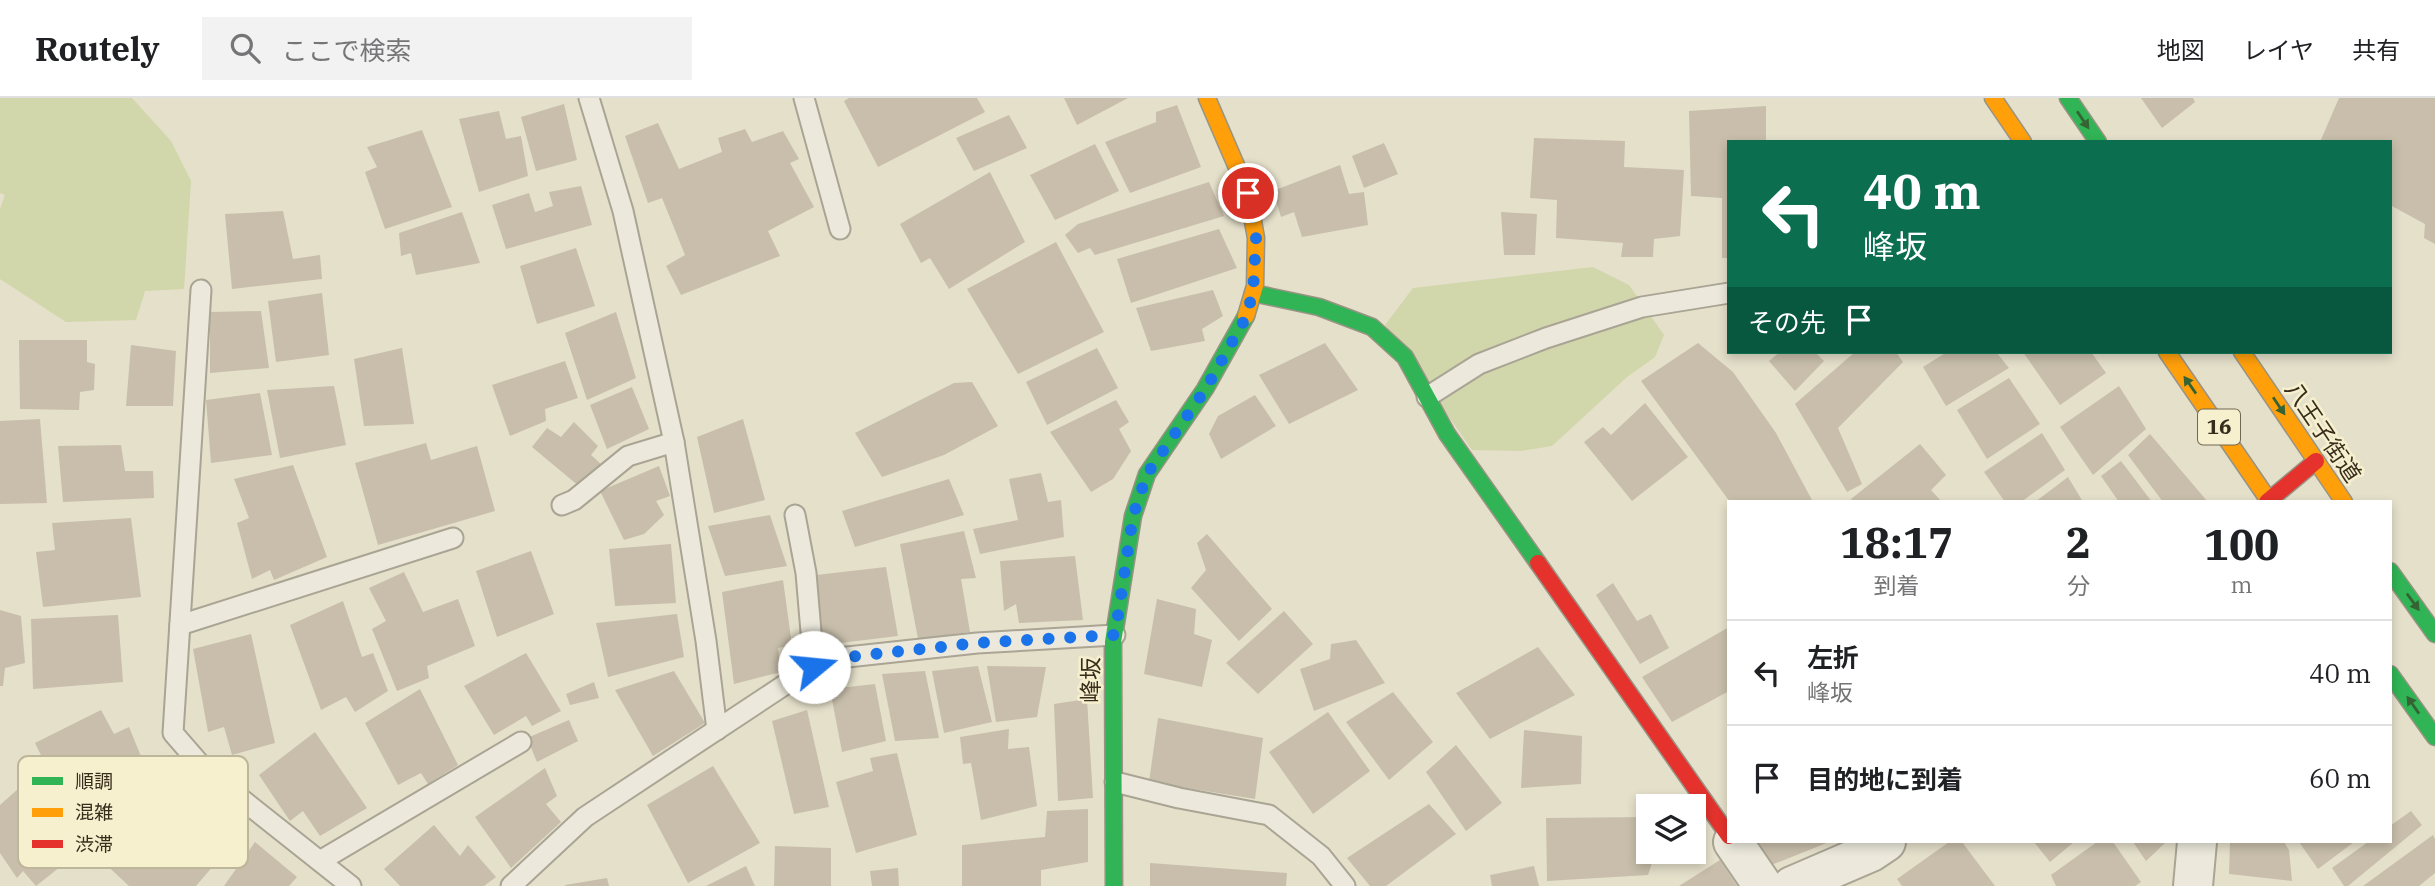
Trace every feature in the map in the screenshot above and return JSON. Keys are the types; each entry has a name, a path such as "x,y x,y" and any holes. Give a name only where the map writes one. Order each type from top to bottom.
{"main road":[{"name":"峰坂","path":"1114,886 1115,635 1133,516 1147,474 1205,390 1245,319 1253,293 1256,238 1248,193 1207,98"},
{"path":"1993,98 2021,140"},
{"path":"2068,98 2097,140"},
{"path":"1253,293 1319,307 1371,327 1405,357 1447,434 1727,833"},
{"name":"16","path":"2168,354 2268,500"},
{"name":"八王子街道","path":"2243,354 2343,500"},
{"path":"2271,500 2316,461"},
{"path":"2392,574 2435,634"},
{"path":"2392,677 2435,737"}],"street":[{"path":"1734,843 1763,886"},
{"path":"1792,886 1871,852 1884,843"},
{"path":"2193,886 2197,843"}],"lane":[{"path":"589,98 623,211 674,442 706,641 717,730"},
{"path":"804,98 840,229"},
{"path":"193,756 173,733 201,290"},
{"path":"1427,397 1479,364 1546,338 1642,307 1727,293"},
{"path":"562,505 574,500 628,456 674,442"},
{"path":"796,515 806,573 814,667"},
{"path":"180,625 453,538"},
{"path":"511,886 584,817 829,659 963,645 1115,635"},
{"path":"320,862 522,742"},
{"path":"1115,782 1180,798 1269,814 1321,856 1345,886"},
{"path":"248,805 351,886"}],"green space":[{"path":"0,98 132,98 171,141 191,181 184,289 145,291 136,320 66,322 0,279 0,209 5,195 0,193"},
{"path":"1593,267 1629,285 1664,335 1655,357 1627,377 1552,446 1521,451 1472,450 1385,325 1413,288"}],"building":[{"path":"849,98 977,98 985,112 878,167 844,101"},
{"path":"1064,98 1128,98 1077,125"},
{"path":"2141,98 2193,98 2195,102 2162,128"},
{"path":"2339,98 2435,98 2435,244 2424,238 2425,224 2392,206 2392,140 2321,140"},
{"path":"564,104 577,160 536,171 521,117"},
{"path":"1177,105 1201,167 1130,193 1105,142 1156,122 1156,112"},
{"path":"1766,106 1766,140 1727,140 1727,258 1722,258 1722,198 1691,196 1689,111"},
{"path":"499,111 506,139 521,136 528,176 479,192 459,119"},
{"path":"1009,115 1027,148 974,171 956,138"},
{"path":"658,123 679,169 722,152 718,138 745,129 752,142 783,131 799,159 790,163 814,207 768,231 780,256 681,295 666,266 685,255 662,198 648,203 625,136"},
{"path":"422,130 452,207 385,229 365,172 377,167 367,147"},
{"path":"1534,138 1625,141 1624,167 1684,170 1680,236 1654,239 1653,257 1621,257 1623,243 1556,238 1557,200 1530,198"},
{"path":"1384,143 1398,174 1364,188 1352,156"},
{"path":"1095,144 1119,191 1055,220 1030,175"},
{"path":"1340,165 1349,194 1364,192 1368,225 1302,237 1294,212 1281,217 1273,191"},
{"path":"990,172 1025,242 949,289 930,258 921,263 900,224"},
{"path":"1209,182 1224,216 1095,255 1090,248 1078,253 1065,235 1078,224"},
{"path":"581,186 592,225 506,249 492,205 529,193 535,212 553,206 549,192"},
{"path":"283,211 293,259 320,255 322,279 232,289 225,214"},
{"path":"462,212 480,263 416,275 411,253 401,256 399,233"},
{"path":"1501,212 1537,214 1535,255 1504,255"},
{"path":"1219,229 1237,268 1131,303 1117,259"},
{"path":"1056,242 1104,332 1018,374 967,289"},
{"path":"576,248 595,306 537,324 520,266"},
{"path":"1213,290 1223,316 1202,329 1205,341 1151,351 1136,308"},
{"path":"322,293 329,355 276,362 268,301"},
{"path":"261,311 269,368 210,373 210,312"},
{"path":"616,312 636,378 587,400 565,333"},
{"path":"19,340 87,340 87,362 95,364 94,390 80,392 79,410 20,409"},
{"path":"1325,343 1358,390 1289,424 1259,375"},
{"path":"1698,343 1733,372 1776,433 1812,500 1729,500 1641,381"},
{"path":"131,345 176,351 173,406 126,406"},
{"path":"402,348 414,424 364,426 354,359"},
{"path":"1097,348 1118,388 1047,425 1026,382"},
{"path":"1778,354 1817,354 1824,361 1795,391 1769,361"},
{"path":"1853,354 1897,354 1903,362 1838,428 1862,484 1847,492 1795,404"},
{"path":"1944,354 1998,354 2009,368 1946,406 1923,367"},
{"path":"2024,354 2092,354 2106,373 2060,405"},
{"path":"565,361 578,398 545,409 546,421 510,436 492,385"},
{"path":"2009,378 2040,424 1987,459 1957,410"},
{"path":"972,382 998,426 944,455 882,477 855,433 954,383"},
{"path":"334,386 346,445 280,458 267,390"},
{"path":"2119,386 2146,429 2093,475 2060,427"},
{"path":"632,387 649,429 607,449 590,405"},
{"path":"260,393 272,455 211,463 206,400"},
{"path":"1255,395 1276,426 1221,459 1209,434 1218,416"},
{"path":"1116,400 1129,422 1119,429 1131,451 1113,479 1091,492 1050,432"},
{"path":"1645,403 1688,457 1632,501 1584,442 1603,427 1611,435"},
{"path":"40,419 47,503 0,504 0,421"},
{"path":"743,419 765,500 714,513 697,437"},
{"path":"574,422 598,446 591,455 601,464 580,487 532,447 547,428 561,437"},
{"path":"2042,433 2065,470 2024,500 2004,500 1984,472"},
{"path":"2150,434 2206,500 2162,500 2128,455"},
{"path":"426,443 431,460 477,446 495,511 378,545 355,463"},
{"path":"1920,444 1946,475 1931,490 1940,500 1851,499"},
{"path":"121,445 125,471 153,471 154,498 63,502 58,446"},
{"path":"2121,461 2150,500 2118,500 2101,476"},
{"path":"293,465 327,557 274,580 270,570 252,579 237,523 249,518 234,479"},
{"path":"659,466 670,496 656,501 664,515 644,534 624,540 600,491"},
{"path":"1041,473 1048,502 1061,500 1064,537 980,554 973,529 1018,520 1009,479"},
{"path":"2068,477 2082,500 2038,500"},
{"path":"949,479 964,515 855,547 842,511"},
{"path":"770,515 787,566 725,576 708,526"},
{"path":"131,518 141,597 43,607 36,552 55,550 52,523"},
{"path":"964,531 976,578 961,579 970,632 918,639 900,544"},
{"path":"1207,534 1272,609 1239,641 1191,588 1206,570 1197,543"},
{"path":"671,544 676,603 615,606 609,549"},
{"path":"531,551 554,614 497,637 476,571"},
{"path":"1075,556 1083,620 1019,623 1016,604 1004,611 1000,561"},
{"path":"886,567 898,636 823,645 816,575"},
{"path":"404,572 423,612 458,599 475,646 427,666 429,678 397,691 372,629 386,621 369,588"},
{"path":"783,580 792,645 778,648 781,672 734,684 722,592"},
{"path":"1613,583 1637,621 1651,614 1669,648 1640,664 1596,595"},
{"path":"1157,599 1196,609 1194,634 1212,640 1202,687 1144,674"},
{"path":"343,601 362,657 373,653 388,691 355,712 346,697 321,710 290,625"},
{"path":"0,610 21,616 25,663 5,668 3,686 0,686"},
{"path":"1284,611 1313,644 1258,694 1226,663"},
{"path":"677,614 684,657 608,677 596,623"},
{"path":"118,615 123,682 33,689 31,619"},
{"path":"1727,628 1727,692 1672,722 1642,677"},
{"path":"251,634 275,743 232,755 224,727 208,732 193,649"},
{"path":"1356,640 1385,683 1314,711 1300,669 1330,659 1331,644"},
{"path":"1538,647 1575,695 1490,739 1456,693"},
{"path":"526,653 561,711 532,726 526,716 494,735 464,686"},
{"path":"978,666 992,722 944,733 932,671"},
{"path":"987,666 1046,667 1037,717 996,722"},
{"path":"674,671 705,723 653,756 615,690"},
{"path":"925,671 939,738 895,741 882,674"},
{"path":"594,682 599,698 570,705 566,694"},
{"path":"875,684 886,741 842,752 830,689"},
{"path":"420,689 458,765 428,784 421,773 398,785 365,723"},
{"path":"1393,692 1433,742 1389,780 1346,722"},
{"path":"1087,699 1093,798 1058,801 1054,704"},
{"path":"101,710 114,734 129,727 141,756 41,756 35,743"},
{"path":"807,710 829,807 794,814 772,721"},
{"path":"1328,712 1370,771 1313,814 1269,752"},
{"path":"1158,718 1263,738 1255,799 1149,782"},
{"path":"569,720 578,741 537,762 527,738"},
{"path":"1009,729 1008,749 1029,747 1037,806 981,820 971,763 963,764 960,737"},
{"path":"1524,730 1582,736 1581,784 1521,788"},
{"path":"315,732 367,808 320,836 303,811 290,821 259,775"},
{"path":"1456,745 1502,803 1466,831 1426,772"},
{"path":"897,753 917,835 856,853 836,782 873,771 870,758"},
{"path":"713,766 760,843 688,883 647,805"},
{"path":"545,768 557,796 546,804 561,822 511,868 475,817"},
{"path":"18,789 18,868 59,868 36,886 23,871 17,878 0,853 0,805"},
{"path":"1429,804 1456,834 1386,886 1370,886 1347,858"},
{"path":"1088,809 1088,862 1041,870 1041,886 962,886 962,845 1045,837 1047,811"},
{"path":"2411,811 2422,825 2348,886 2344,886 2332,868 2367,843 2392,843 2392,825"},
{"path":"1636,817 1636,864 1652,864 1648,875 1547,881 1546,818"},
{"path":"434,825 460,856 468,845 496,877 484,886 400,886 384,869"},
{"path":"2433,835 2435,873 2419,886 2363,886"},
{"path":"255,842 297,877 289,886 224,886 237,868 248,868 248,852"},
{"path":"1755,843 1826,843 1769,866"},
{"path":"1948,843 1963,843 1995,886 1902,886 1897,879"},
{"path":"2035,843 2073,843 2050,862"},
{"path":"2096,843 2114,843 2141,882 2135,886 2056,886 2051,875"},
{"path":"2134,843 2165,843 2146,861"},
{"path":"2230,843 2285,843 2289,850 2292,881 2229,874"},
{"path":"2300,843 2353,843 2318,869"},
{"path":"775,846 831,848 831,886 774,886"},
{"path":"1720,860 1737,886 1679,886"},
{"path":"1150,863 1287,873 1286,886 1150,886"},
{"path":"746,866 755,886 706,886"},
{"path":"1534,866 1539,886 1492,886 1490,875"},
{"path":"110,868 211,868 196,886 129,886"},
{"path":"898,868 899,886 872,886 870,871"},
{"path":"607,878 609,886 565,886 565,885"}],"traffic: fast":[{"path":"2068,98 2097,140"},
{"path":"1253,293 1319,307 1372,327 1405,357 1447,434 1538,563"},
{"path":"1114,886 1113,642 1133,516 1147,474 1205,389 1246,316"},
{"path":"2392,574 2435,634"},
{"path":"2392,677 2435,737"}],"traffic: slow":[{"path":"1207,98 1248,193 1256,238 1255,286 1246,316"},
{"path":"1993,98 2022,140"},
{"path":"2168,354 2269,500"},
{"path":"2243,354 2343,500"}],"traffic: jam":[{"path":"2269,500 2316,461"},
{"path":"1538,563 1727,833"}],"route":[{"path":"814,667 829,659 977,643 1115,635 1133,516 1147,474 1205,390 1245,319 1253,293 1256,238 1248,193"}]}
